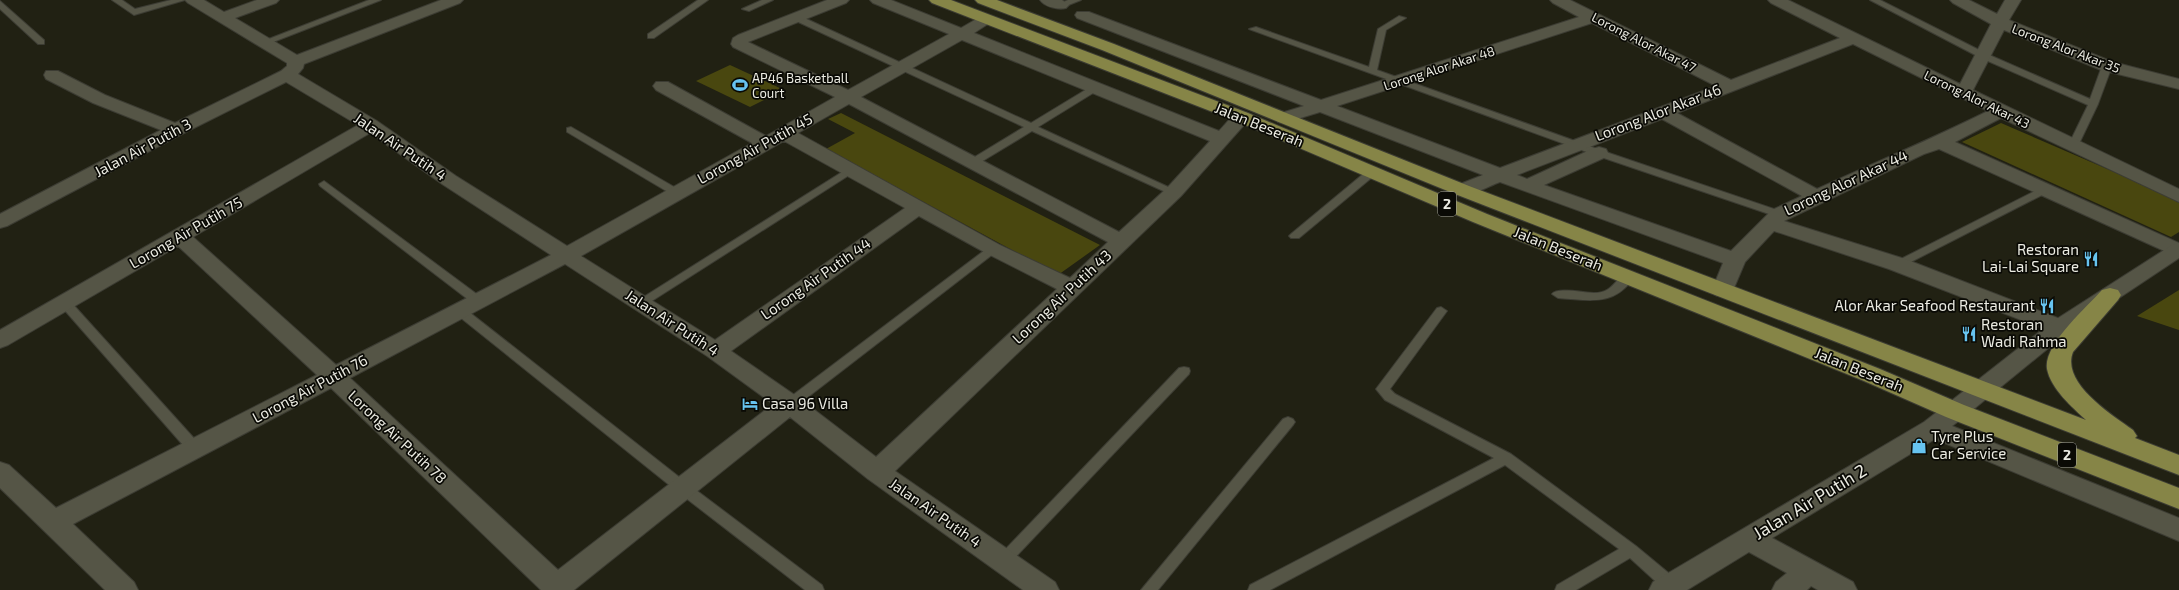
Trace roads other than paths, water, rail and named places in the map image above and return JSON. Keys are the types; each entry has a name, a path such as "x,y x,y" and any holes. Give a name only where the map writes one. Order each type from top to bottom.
{"highway":[{"name":"Jalan Beserah","path":"938,0 986,20 1242,117 1628,277 1872,375 1955,411 2179,499"},
{"name":"Jalan Beserah","path":"983,0 1108,47 1462,190 2179,465"},
{"path":"2110,295 2064,348 2058,361 2062,377 2075,396 2103,420 2148,453"}],"street":[{"name":"Jalan Air Putih 4","path":"193,0 265,42 291,68 449,180 715,351 790,404 877,472 1045,590"},
{"path":"224,17 271,0"},
{"name":"Jalan Air Putih 3","path":"0,222 291,68 456,0"},
{"path":"840,0 744,38 739,41 739,44 848,97 1121,241"},
{"path":"878,0 963,33 1222,139"},
{"name":"Lorong Alor Akar 47","path":"1558,0 1730,86"},
{"name":"Lorong Alor Akar 43","path":"1776,0 1963,93 2179,196"},
{"name":"Lorong Alor Akar 35","path":"1958,0 1999,22 2107,66 2179,84"},
{"path":"1963,93 1984,56 1999,22 2013,0"},
{"path":"1080,7 1139,36 1529,186 1735,260"},
{"name":"Lorong Alor Akar 48","path":"1284,118 1320,105 1399,82 1594,17"},
{"name":"Lorong Air Putih 45","path":"567,255 899,67 986,20"},
{"path":"1108,47 1139,36"},
{"name":"Lorong Alor Akar 46","path":"1462,190 1576,144 1854,38"},
{"path":"52,74 99,99 176,130"},
{"path":"662,86 765,144"},
{"name":"Lorong Alor Akar 44","path":"1723,290 1735,260 1775,218 1816,196 1917,150 1940,142 2001,111"},
{"path":"1663,112 1816,196"},
{"name":"Lorong Air Putih 43","path":"877,472 1174,192 1242,117"},
{"name":"Lorong Air Putih 75","path":"0,340 371,125"},
{"path":"784,133 993,249 1072,288"},
{"path":"1940,142 2050,190 2178,249"},
{"path":"1529,186 1544,177 1599,153"},
{"name":"Lorong Air Putih 44","path":"715,351 918,208"},
{"path":"1775,218 2060,327"},
{"name":"Lorong Air Putih 78","path":"180,236 333,376 558,588"},
{"name":"Jalan Air Putih 2","path":"1667,588 1933,428 2060,327 2178,249"},
{"name":"Lorong Air Putih 76","path":"53,522 567,255"},
{"path":"558,588 790,404"},
{"path":"1933,428 2179,530"},
{"path":"0,472 124,590"},
{"path":"1749,539 1843,590"},
{"path":"1786,590 1809,572"}],"lane":[{"path":"116,0 134,12 181,0"},
{"path":"265,42 377,0"},
{"path":"651,36 704,0"},
{"path":"746,9 769,0"},
{"path":"1874,0 1984,56 2093,104"},
{"path":"1055,3 1080,7"},
{"path":"0,4 41,42"},
{"path":"797,18 899,67 1174,192"},
{"path":"1372,72 1382,29 1402,18"},
{"path":"1253,29 1576,144 1775,218"},
{"path":"2073,146 2093,104 2107,66"},
{"path":"972,163 1030,126 1095,88"},
{"path":"571,130 677,193"},
{"path":"640,303 850,170"},
{"path":"1295,236 1372,172"},
{"path":"324,184 683,488 816,590"},
{"path":"1897,264 2041,192 2050,190"},
{"path":"790,404 993,249"},
{"path":"1558,294 1597,297 1616,291 1628,277"},
{"path":"65,303 195,449"},
{"path":"1441,311 1382,390 1390,397 1506,458 1631,550 1667,588"},
{"path":"1003,561 1184,371"},
{"path":"1149,590 1288,422"},
{"path":"1256,590 1506,458"},
{"path":"1563,590 1631,550"}],"place":[{"name":"AP46 Basketball Court","path":"740,85"},
{"name":"Restoran Lai-Lai Square","path":"2091,259"},
{"name":"Alor Akar Seafood Restaurant","path":"2047,306"},
{"name":"Restoran Wadi Rahma","path":"1969,334"},
{"name":"Casa 96 Villa","path":"750,404"},
{"name":"Tyre Plus Car Service","path":"1919,446"}]}
